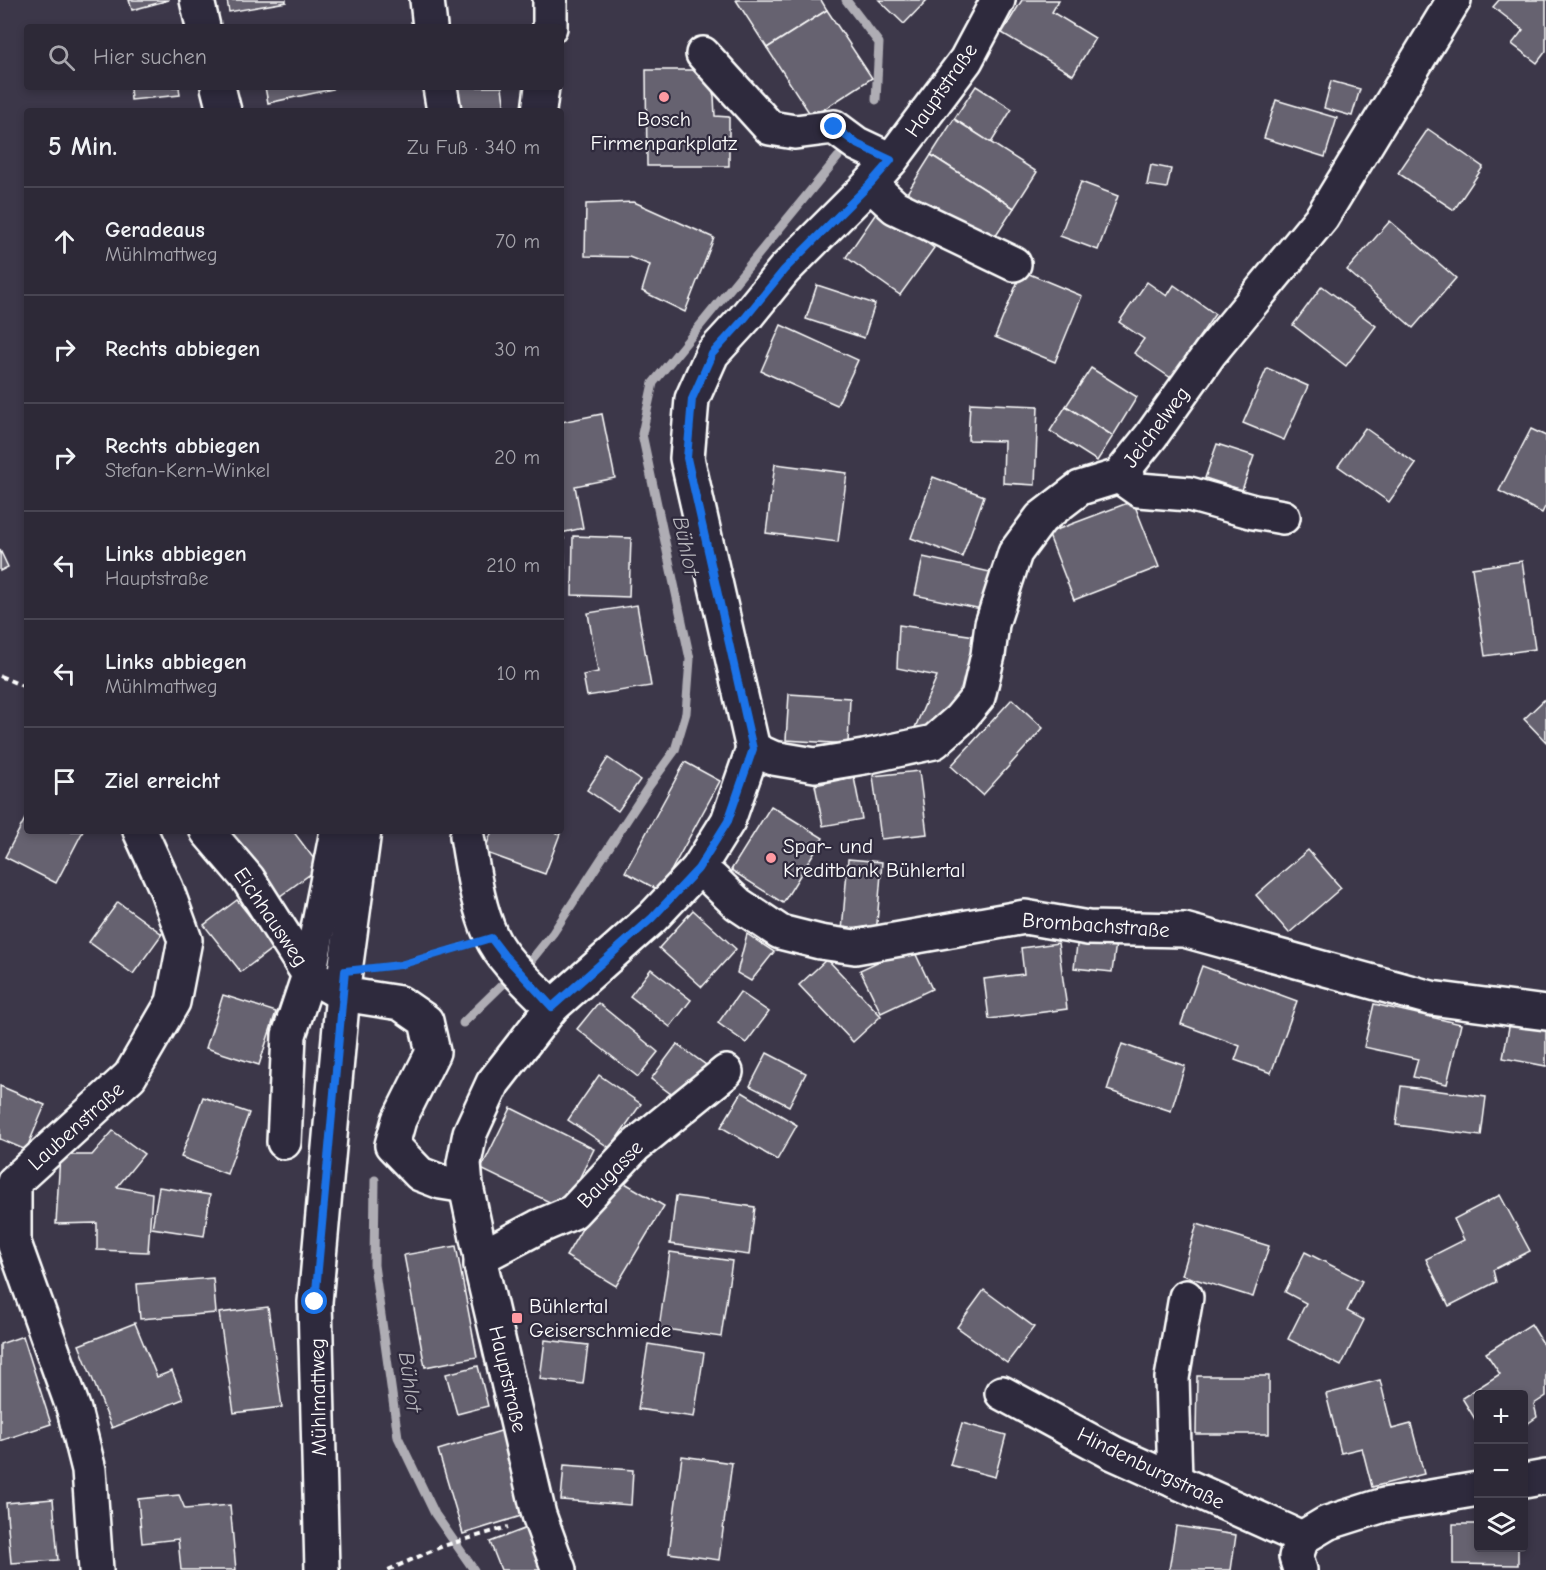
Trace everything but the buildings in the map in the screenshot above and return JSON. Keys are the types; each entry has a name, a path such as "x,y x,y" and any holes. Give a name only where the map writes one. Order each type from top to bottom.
{"street":[{"path":"197,0 202,24"},
{"path":"427,0 430,24"},
{"path":"550,0 550,24"},
{"name":"Hauptstraße","path":"559,1570 539,1515 481,1266 482,1257 466,1186 464,1163 470,1133 486,1080 552,1007 652,918 698,869 728,821 753,749 687,458 692,399 712,354 784,270 880,172 966,60 998,0"},
{"name":"Jeichelweg","path":"753,749 772,758 814,765 864,757 934,741 960,720 978,697 988,655 992,624 1015,553 1041,518 1080,488 1119,476 1151,436 1210,353 1322,217 1454,0"},
{"path":"702,54 770,128 846,135 880,172 895,207 1014,264"},
{"path":"220,90 224,108"},
{"path":"440,90 444,108"},
{"path":"539,108 542,90"},
{"path":"1119,476 1139,490 1189,494 1254,512 1283,517"},
{"name":"Laubenstraße","path":"96,1570 89,1470 74,1410 14,1243 14,1182 130,1076 173,1002 185,940 166,888 141,834"},
{"name":"Eichhausweg","path":"210,834 248,879 309,975 344,983"},
{"path":"284,1142 289,1035 309,975 336,834"},
{"name":"Mühlmattweg","path":"322,1570 315,1302 344,983 364,834"},
{"path":"467,836 476,891 491,938 552,1007"},
{"name":"Brombachstraße","path":"698,869 738,904 780,932 820,942 855,947 1025,917 1088,928 1184,930 1431,998 1546,1013"},
{"path":"344,983 400,1003 426,1021 433,1052 399,1120 392,1145 420,1174 441,1182 466,1186"},
{"name":"Baugasse","path":"482,1257 538,1227 573,1212 635,1146 726,1072"},
{"path":"1175,1481 1172,1378 1186,1297"},
{"name":"Hindenburgstraße","path":"1002,1394 1113,1453 1175,1481 1301,1554 1327,1523 1384,1505 1474,1490"},
{"path":"1528,1480 1546,1477"}],"path":[{"path":"0,676 24,687"},
{"path":"344,983 491,938"},
{"path":"388,1570 443,1546 501,1530 539,1515"}],"waterway":[{"name":"Bühlot","path":"846,0 879,43 876,100"},
{"name":"Bühlot","path":"529,963 553,933 675,750 686,713 690,659 642,434 653,383 838,157"},
{"name":"Bühlot","path":"463,1023 504,983"},
{"name":"Bühlot","path":"375,1180 374,1265 398,1437 435,1514 474,1570"}],"place":[{"name":"Bosch Firmenparkplatz","path":"664,97"},
{"name":"Spar- und Kreditbank Bühlertal","path":"771,858"},
{"name":"Bühlertal Geiserschmiede","path":"517,1318"}],"route":[{"path":"315,1302 345,971 400,965 491,938 552,1007 652,918 698,869 728,821 753,749 687,458 692,399 712,354 784,270 891,160 857,144 834,127"}]}
